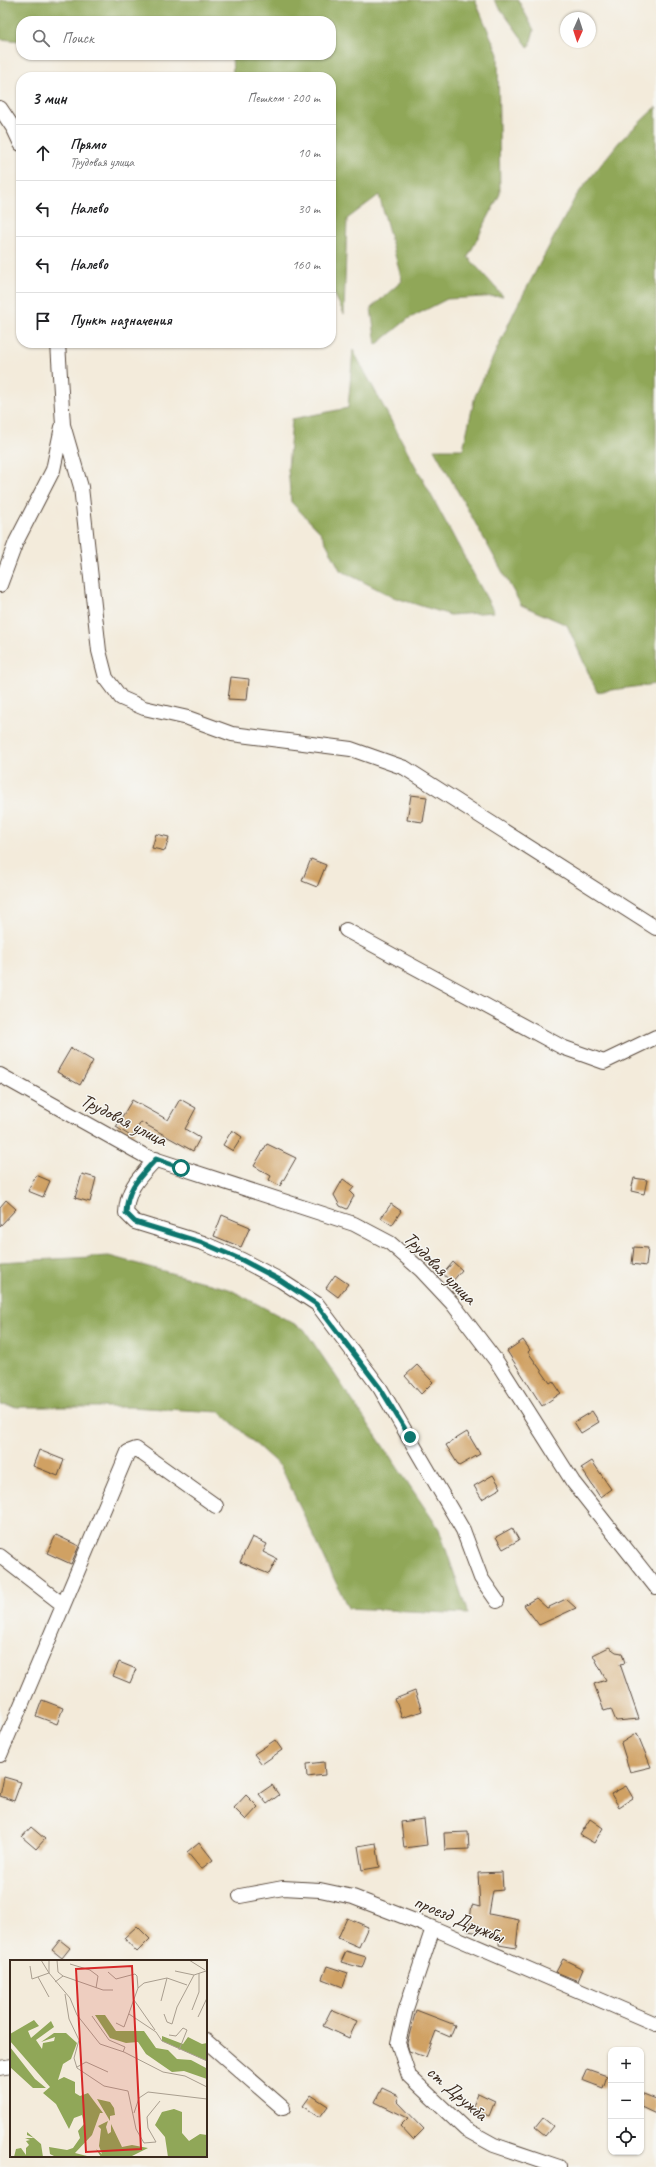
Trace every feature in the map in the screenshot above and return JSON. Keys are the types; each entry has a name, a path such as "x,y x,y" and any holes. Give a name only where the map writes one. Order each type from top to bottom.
{"street":[{"path":"0,108 16,133"},
{"path":"58,348 63,424 81,487 99,651 106,678 121,698 144,708 188,718 232,734 351,749 405,768 656,928"},
{"path":"0,585 16,542 53,470 63,424"},
{"path":"346,930 562,1047 604,1062 656,1037"},
{"name":"Трудовая улица","path":"0,1075 145,1156 354,1224 390,1243 421,1270 452,1304 497,1362 573,1482 656,1587"},
{"path":"156,1159 134,1184 126,1198 126,1213 135,1222 203,1243 242,1260 280,1280 316,1304 380,1388 463,1530 482,1578 497,1601"},
{"path":"0,1756 62,1604 128,1452 136,1449 216,1506"},
{"path":"0,1556 62,1604"},
{"name":"проезд Дружбы","path":"240,1896 282,1888 320,1890 353,1897 433,1928 656,2024"},
{"name":"ст Дружба","path":"433,1928 406,2010 398,2043 409,2076 465,2129 494,2145 559,2167"},
{"path":"207,2042 283,2108"},
{"path":"0,2068 10,2066"}],"green space":[{"path":"0,0 475,0 498,54 500,194 468,257 503,296 447,299 408,319 376,345 371,308 402,281 379,195 347,219 344,314 336,297 336,72 233,72 232,60 336,60 336,16 16,16 16,41 0,39"},
{"path":"494,0 518,0 534,30 529,48"},
{"path":"656,107 656,684 597,692 567,625 521,605 434,449 463,449 475,396 516,308 576,196 619,142"},
{"path":"353,350 494,612 450,615 393,597 340,570 321,533 291,502 288,469 292,419 348,408"},
{"path":"109,1256 229,1289 304,1329 439,1529 468,1614 348,1608 281,1467 220,1412 129,1407 18,1407 0,1405 0,1262"}],"building":[{"path":"231,677 249,679 247,700 228,699"},
{"path":"411,795 427,797 423,822 407,820"},
{"path":"156,834 169,837 165,851 152,848"},
{"path":"311,859 326,865 317,887 302,881"},
{"path":"71,1048 93,1061 80,1085 57,1072"},
{"path":"180,1099 196,1108 185,1129 200,1138 193,1151 141,1122 132,1137 116,1127 132,1100 168,1120"},
{"path":"232,1130 242,1137 233,1151 223,1145"},
{"path":"267,1144 296,1158 280,1186 269,1180 271,1176 254,1166"},
{"path":"82,1174 96,1178 90,1202 75,1198"},
{"path":"36,1175 50,1181 43,1197 28,1191"},
{"path":"634,1178 647,1180 644,1194 631,1191"},
{"path":"343,1179 354,1187 350,1192 354,1196 347,1209 340,1206 334,1195"},
{"path":"6,1200 16,1209 0,1226 0,1207"},
{"path":"391,1204 401,1211 392,1225 381,1218"},
{"path":"222,1215 250,1227 241,1247 214,1236"},
{"path":"634,1247 648,1248 646,1266 632,1264"},
{"path":"453,1262 462,1270 452,1282 443,1274"},
{"path":"335,1275 348,1284 338,1297 326,1288"},
{"path":"523,1340 530,1350 528,1352 550,1383 553,1381 561,1393 542,1406 507,1351"},
{"path":"417,1365 433,1382 421,1394 405,1376"},
{"path":"592,1411 599,1422 581,1433 574,1422"},
{"path":"467,1432 480,1454 459,1466 446,1445"},
{"path":"39,1450 64,1460 58,1476 33,1466"},
{"path":"592,1461 611,1489 600,1497 581,1468"},
{"path":"493,1475 501,1488 482,1499 474,1486"},
{"path":"512,1528 519,1540 503,1549 496,1537"},
{"path":"56,1535 79,1546 71,1564 47,1553"},
{"path":"252,1537 267,1544 263,1552 277,1559 269,1574 240,1562"},
{"path":"536,1598 547,1608 566,1599 576,1608 539,1625 524,1605"},
{"path":"609,1647 616,1652 622,1653 625,1663 620,1664 639,1719 616,1721 611,1709 604,1711 594,1684 606,1680 593,1655"},
{"path":"119,1662 136,1669 130,1683 113,1676"},
{"path":"415,1691 422,1711 402,1718 395,1699"},
{"path":"42,1700 63,1708 57,1724 36,1716"},
{"path":"637,1733 651,1767 630,1772 621,1743"},
{"path":"275,1740 282,1750 262,1764 254,1754"},
{"path":"324,1762 325,1775 307,1777 306,1764"},
{"path":"4,1777 21,1782 14,1801 0,1796"},
{"path":"272,1785 279,1795 267,1804 259,1794"},
{"path":"626,1786 633,1798 619,1807 611,1794"},
{"path":"246,1795 258,1807 246,1820 234,1808"},
{"path":"424,1819 427,1845 404,1848 401,1822"},
{"path":"590,1819 603,1828 594,1843 580,1835"},
{"path":"31,1827 45,1839 36,1849 22,1837"},
{"path":"468,1832 469,1849 445,1850 444,1833"},
{"path":"199,1842 213,1860 201,1869 187,1852"},
{"path":"376,1843 380,1867 362,1870 358,1846"},
{"path":"502,1872 503,1890 493,1891 489,1914 519,1920 516,1948 499,1945 500,1936 468,1931 472,1905 480,1907 478,1873"},
{"path":"347,1918 368,1927 359,1947 338,1938"},
{"path":"137,1926 150,1939 137,1952 124,1938"},
{"path":"60,1940 70,1948 62,1958 52,1950"},
{"path":"346,1951 366,1957 362,1968 341,1962"},
{"path":"563,1959 583,1969 578,1981 556,1972"},
{"path":"327,1966 348,1973 343,1987 322,1979"},
{"path":"331,2010 357,2021 349,2038 323,2026"},
{"path":"416,2010 455,2025 450,2037 436,2031 426,2057 409,2051 407,2043"},
{"path":"587,2069 607,2076 603,2088 582,2080"},
{"path":"382,2088 399,2096 397,2101 424,2129 413,2140 400,2126 408,2118 375,2102"},
{"path":"478,2093 495,2101 489,2116 472,2109"},
{"path":"644,2094 656,2099 656,2114 644,2108"},
{"path":"311,2095 328,2106 320,2117 303,2106"},
{"path":"543,2118 553,2126 545,2136 535,2128"}],"route":[{"path":"181,1168 156,1159 134,1184 126,1198 126,1213 135,1222 203,1243 242,1260 280,1280 316,1304 380,1388 410,1437"}]}
